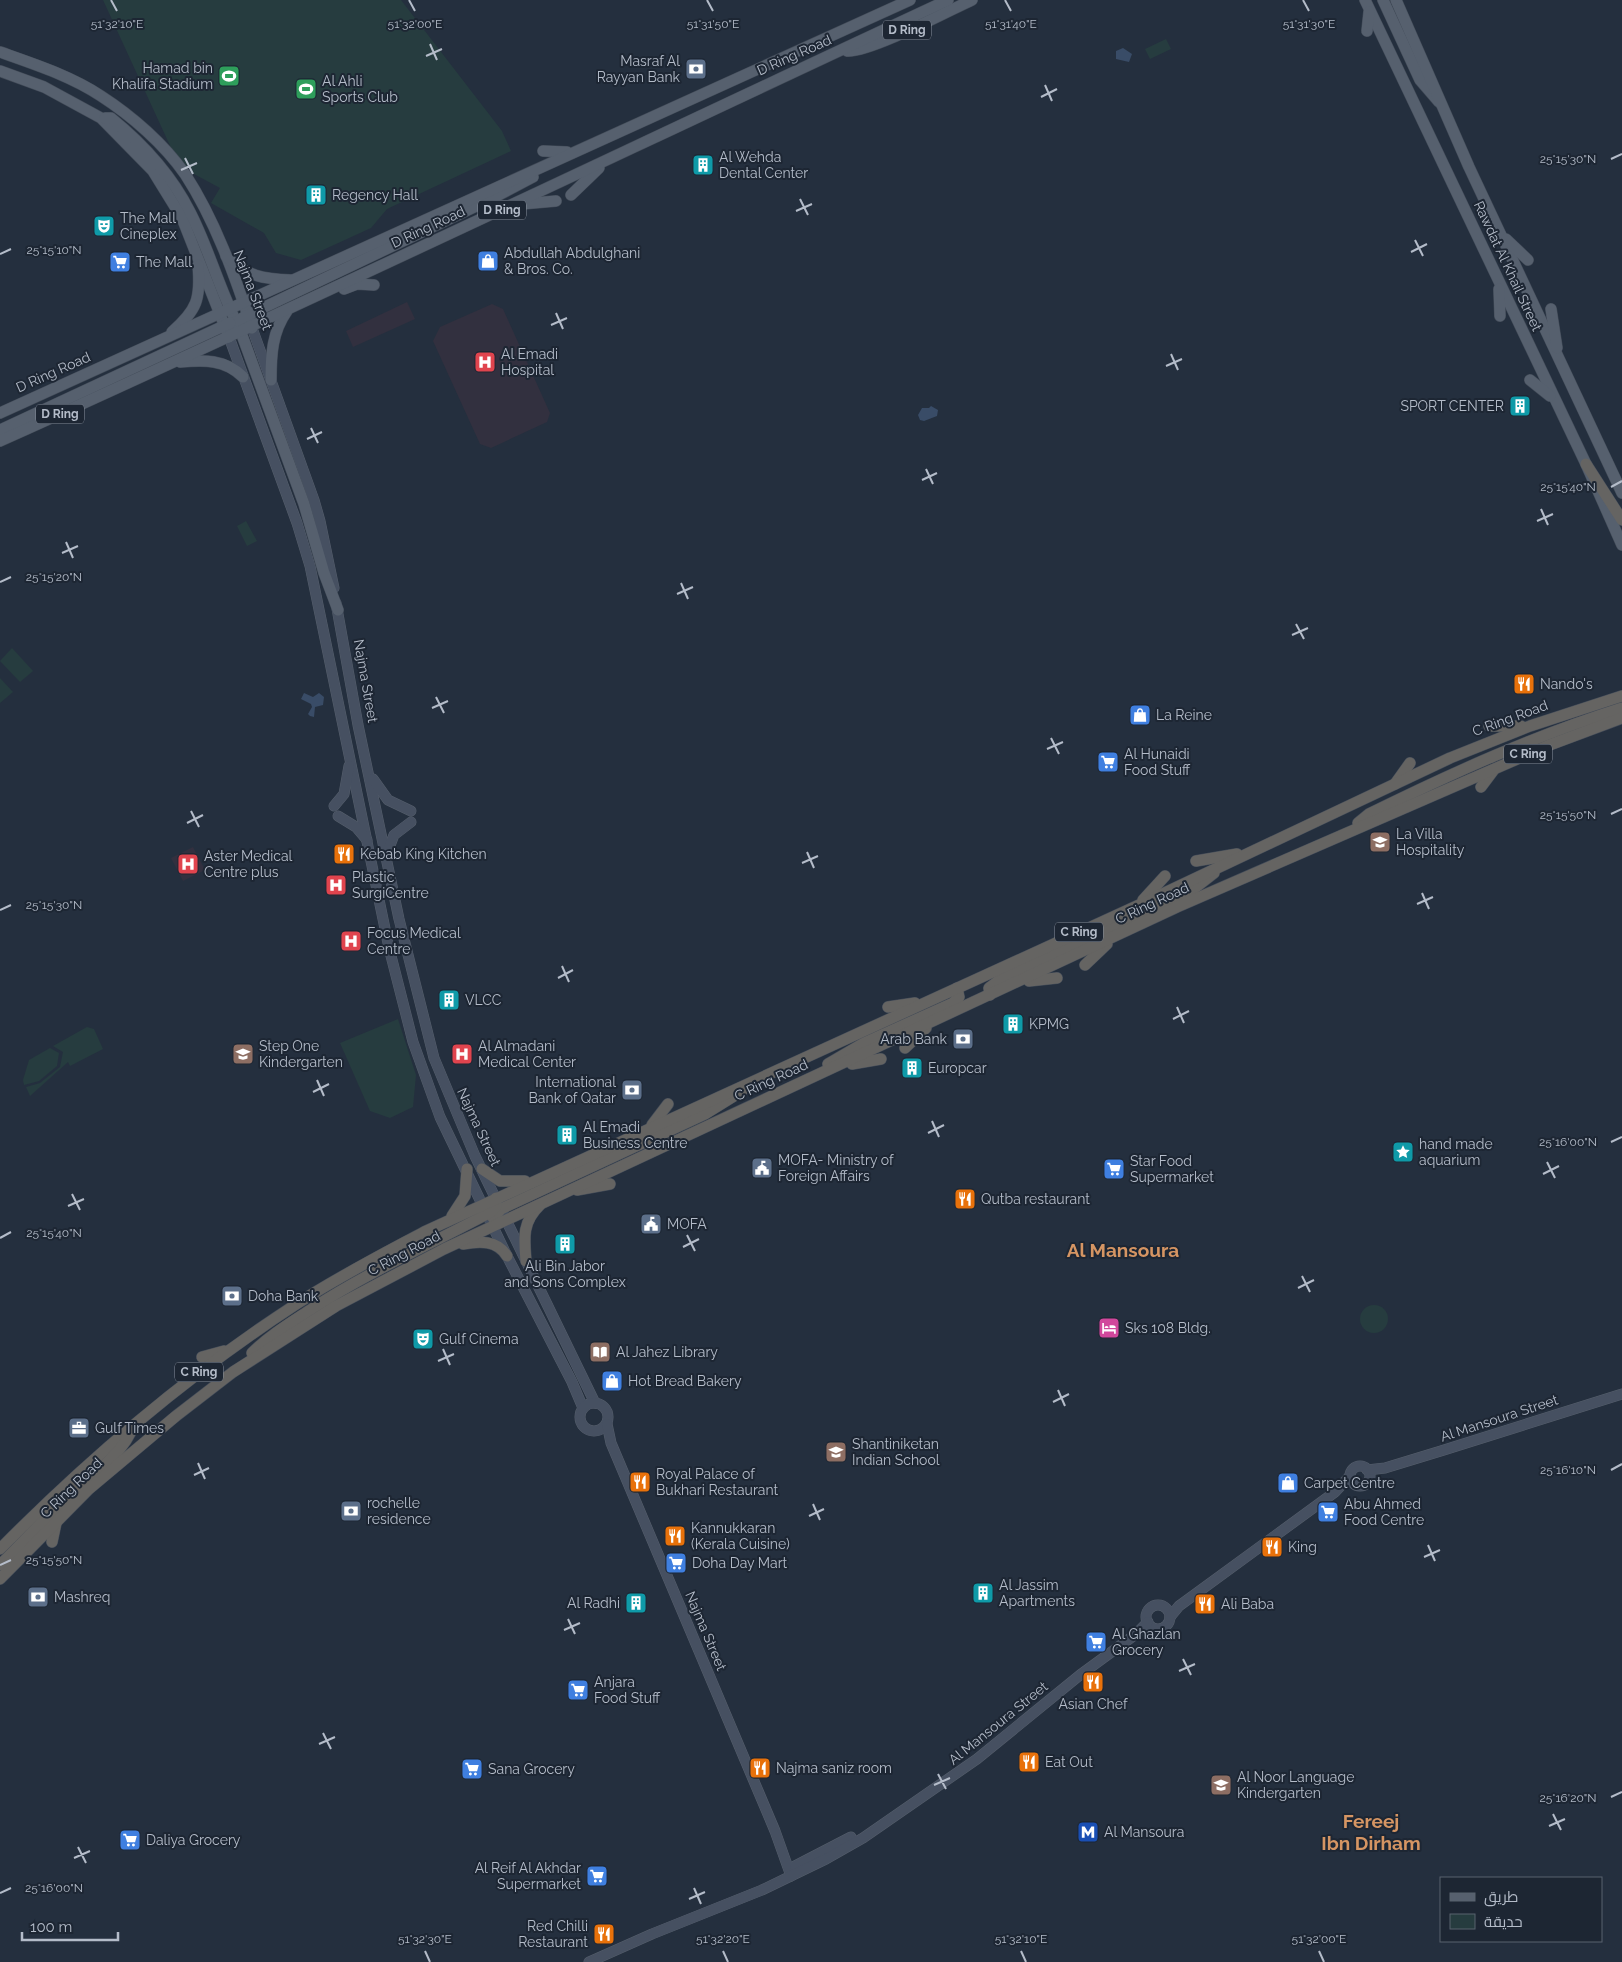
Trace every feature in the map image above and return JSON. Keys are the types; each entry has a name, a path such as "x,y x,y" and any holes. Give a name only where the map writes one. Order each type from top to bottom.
{"highway":[{"path":"1586,464 1622,520"},
{"path":"1606,700 1622,690"},
{"name":"C Ring Road","path":"496,1198 929,1001 1450,758 1530,726 1622,696"},
{"path":"1342,834 1369,814 1471,765 1577,722 1621,716"},
{"name":"C Ring Road","path":"0,1580 89,1490 131,1452 233,1372 336,1306 444,1248 493,1225 504,1214 563,1192 800,1084 1116,936 1342,834 1621,716"},
{"path":"1489,726 1530,726"},
{"path":"1394,785 1410,763"},
{"path":"1481,787 1495,769"},
{"path":"1430,808 1439,793"},
{"path":"1196,861 1251,852"},
{"path":"990,996 989,988 994,983 1191,891 1207,880 1223,865"},
{"path":"1138,904 1166,876"},
{"path":"1085,965 1116,936"},
{"path":"1019,982 1057,978"},
{"path":"800,1084 838,1057 864,1043 953,1003 959,996 957,988"},
{"path":"888,1007 929,1001"},
{"path":"905,1048 932,1022"},
{"path":"829,1070 881,1059"},
{"path":"504,1214 705,1114 764,1076"},
{"path":"650,1128 668,1104"},
{"path":"446,1221 464,1198 467,1169"},
{"path":"482,1169 500,1181 534,1180"},
{"path":"563,1192 610,1184"},
{"path":"233,1372 270,1337 327,1299 470,1216 485,1208 495,1208 496,1198"},
{"path":"526,1261 525,1224 531,1214 545,1200"},
{"name":"C Ring Road","path":"0,1548 47,1501 134,1422 231,1349 296,1304 344,1275 446,1221 470,1216"},
{"path":"444,1248 484,1242 499,1247 507,1256"},
{"path":"202,1357 231,1349"},
{"path":"0,1565 58,1506 118,1450 128,1438 134,1422"},
{"path":"52,1542 56,1523"}],"main road":[{"name":"D Ring","path":"816,41 895,0"},
{"name":"D Ring Road","path":"0,413 164,339 231,318 244,303 816,41 910,0"},
{"name":"D Ring Road","path":"0,441 247,330 948,0"},
{"name":"D Ring","path":"841,50 857,51 881,42 972,0"},
{"path":"1383,0 1420,80 1434,98 1442,104"},
{"name":"Rawdat Al Khail Street","path":"1396,0 1500,232 1622,494"},
{"path":"1367,4 1367,30"},
{"name":"Rawdat Al Khail Street","path":"1367,4 1586,464 1622,545"},
{"name":"Najma Street","path":"0,52 55,73 101,95 138,124 184,173 202,203 244,303 248,315 247,330 271,380 320,521 399,919 434,1058 482,1169 595,1402"},
{"name":"Najma Street","path":"0,70 44,88 101,118 153,171 182,218 196,251 231,318 229,337 297,523 314,589 390,948 413,1042 440,1117 467,1169 507,1256 572,1382 583,1408"},
{"path":"101,118 111,118 139,142 160,165 179,193 199,230 231,318 247,330 304,504 324,574 338,610"},
{"path":"543,151 568,154"},
{"path":"0,430 231,318 248,315 504,193 568,154"},
{"path":"571,195 606,161"},
{"path":"513,205 556,201"},
{"path":"1500,232 1528,260"},
{"path":"164,339 187,318 197,301 199,286 196,251"},
{"path":"223,252 237,266 250,274 264,278 295,280"},
{"path":"1499,283 1500,316"},
{"path":"271,380 274,340 279,323 292,308 308,306 357,284 374,285"},
{"path":"1551,309 1560,362"},
{"path":"171,363 204,361 222,363 234,368 243,377"},
{"path":"1530,380 1554,398"},
{"path":"350,758 344,794 336,811 356,827 368,840"},
{"path":"368,769 379,790 388,800 411,811"},
{"path":"386,857 387,849 394,835 411,822"},
{"name":"Al Mansoura Street","path":"1369,1472 1622,1394"},
{"path":"593,1431 601,1429 606,1424 609,1416 606,1409 595,1402 583,1408 581,1422 587,1429 611,1442"},
{"name":"Najma Street","path":"606,1424 611,1442 792,1871"},
{"path":"1362,1466 1369,1472 1365,1485 1359,1487 1351,1481 1351,1471 1355,1468 1362,1466"},
{"path":"1168,1613 1161,1606 1153,1607 1147,1614 1151,1625 1166,1626 1168,1613 1351,1481"},
{"name":"Al Mansoura Street","path":"589,1962 745,1896 754,1888 792,1871 858,1833 874,1828 932,1792 977,1759 1080,1675 1151,1625"}],"shaded area":[{"path":"407,302 415,319 353,347 346,331"},
{"name":"Al Emadi Hospital","path":"492,304 503,309 550,413 547,422 491,448 480,444 433,341 440,327"},
{"name":"Aster Medical Centre plus","path":"193,847 205,870 183,881 171,858"}],"green space":[{"name":"Al Ahli Sports Club","path":"103,0 401,0 502,131 511,151 387,209 371,228 301,260 276,253 264,233 211,203 220,188 194,174 172,150"},
{"path":"1166,39 1171,49 1150,59 1145,49"},
{"path":"246,521 257,541 247,546 237,526"},
{"path":"12,648 33,671 20,682 0,661"},
{"path":"0,678 13,692 0,703"},
{"path":"398,1019 416,1075 413,1107 390,1118 370,1111 340,1043"},
{"path":"87,1027 94,1029 103,1049 70,1066 68,1062 30,1096 26,1087 40,1083 60,1067 63,1052 53,1046"},
{"path":"50,1048 59,1053 57,1066 39,1081 24,1085 23,1080 29,1060"},
{"path":"1374,1305 1384,1309 1388,1319 1384,1329 1374,1333 1364,1329 1360,1319 1364,1309"}],"water":[{"path":"1123,48 1132,54 1129,62 1116,59 1116,51"},
{"path":"931,406 938,410 937,416 924,421 920,420 918,415 922,408 929,408"},
{"path":"304,693 313,697 319,693 324,697 323,705 315,707 314,717 308,714 312,707 311,704 301,699"}],"place":[{"name":"Masraf Al Rayyan Bank","path":"696,69"},
{"name":"Hamad bin Khalifa Stadium","path":"229,76"},
{"name":"Al Ahli Sports Club","path":"306,89"},
{"name":"Al Wehda Dental Center","path":"703,165"},
{"name":"Regency Hall","path":"316,195"},
{"name":"The Mall Cineplex","path":"104,226"},
{"name":"Abdullah Abdulghani & Bros. Co.","path":"488,261"},
{"name":"The Mall","path":"120,262"},
{"name":"Al Emadi Hospital","path":"485,362"},
{"name":"SPORT CENTER","path":"1520,406"},
{"name":"Nando's","path":"1524,684"},
{"name":"La Reine","path":"1140,715"},
{"name":"Al Hunaidi Food Stuff","path":"1108,762"},
{"name":"La Villa Hospitality","path":"1380,842"},
{"name":"Kebab King Kitchen","path":"344,854"},
{"name":"Aster Medical Centre plus","path":"188,864"},
{"name":"Plastic SurgiCentre","path":"336,885"},
{"name":"Focus Medical Centre","path":"351,941"},
{"name":"VLCC","path":"449,1000"},
{"name":"KPMG","path":"1013,1024"},
{"name":"Arab Bank","path":"963,1039"},
{"name":"Step One Kindergarten","path":"243,1054"},
{"name":"Al Almadani Medical Center","path":"462,1054"},
{"name":"Europcar","path":"912,1068"},
{"name":"International Bank of Qatar","path":"632,1090"},
{"name":"Al Emadi Business Centre","path":"567,1135"},
{"name":"hand made aquarium","path":"1403,1152"},
{"name":"MOFA- Ministry of Foreign Affairs","path":"762,1168"},
{"name":"Star Food Supermarket","path":"1114,1169"},
{"name":"Qutba restaurant","path":"965,1199"},
{"name":"MOFA","path":"651,1224"},
{"name":"Ali Bin Jabor and Sons Complex","path":"565,1244"},
{"name":"Doha Bank","path":"232,1296"},
{"name":"Sks 108 Bldg.","path":"1109,1328"},
{"name":"Gulf Cinema","path":"423,1339"},
{"name":"Al Jahez Library","path":"600,1352"},
{"name":"Hot Bread Bakery","path":"612,1381"},
{"name":"Gulf Times","path":"79,1428"},
{"name":"Shantiniketan Indian School","path":"836,1452"},
{"name":"Royal Palace of Bukhari Restaurant","path":"640,1482"},
{"name":"Carpet Centre","path":"1288,1483"},
{"name":"rochelle residence","path":"351,1511"},
{"name":"Abu Ahmed Food Centre","path":"1328,1512"},
{"name":"Kannukkaran (Kerala Cuisine)","path":"675,1536"},
{"name":"King","path":"1272,1547"},
{"name":"Doha Day Mart","path":"676,1563"},
{"name":"Al Jassim Apartments","path":"983,1593"},
{"name":"Mashreq","path":"38,1597"},
{"name":"Al Radhi","path":"636,1603"},
{"name":"Ali Baba","path":"1205,1604"},
{"name":"Al Ghazlan Grocery","path":"1096,1642"},
{"name":"Asian Chef","path":"1093,1682"},
{"name":"Anjara Food Stuff","path":"578,1690"},
{"name":"Eat Out","path":"1029,1762"},
{"name":"Najma saniz room","path":"760,1768"},
{"name":"Sana Grocery","path":"472,1769"},
{"name":"Al Noor Language Kindergarten","path":"1221,1785"},
{"name":"Al Mansoura","path":"1088,1832"},
{"name":"Daliya Grocery","path":"130,1840"},
{"name":"Al Reif Al Akhdar Supermarket","path":"597,1876"},
{"name":"Red Chilli Restaurant","path":"604,1934"}],"district":[{"name":"Al Mansoura","path":"1123,1250"},
{"name":"Fereej Ibn Dirham","path":"1371,1832"}]}
